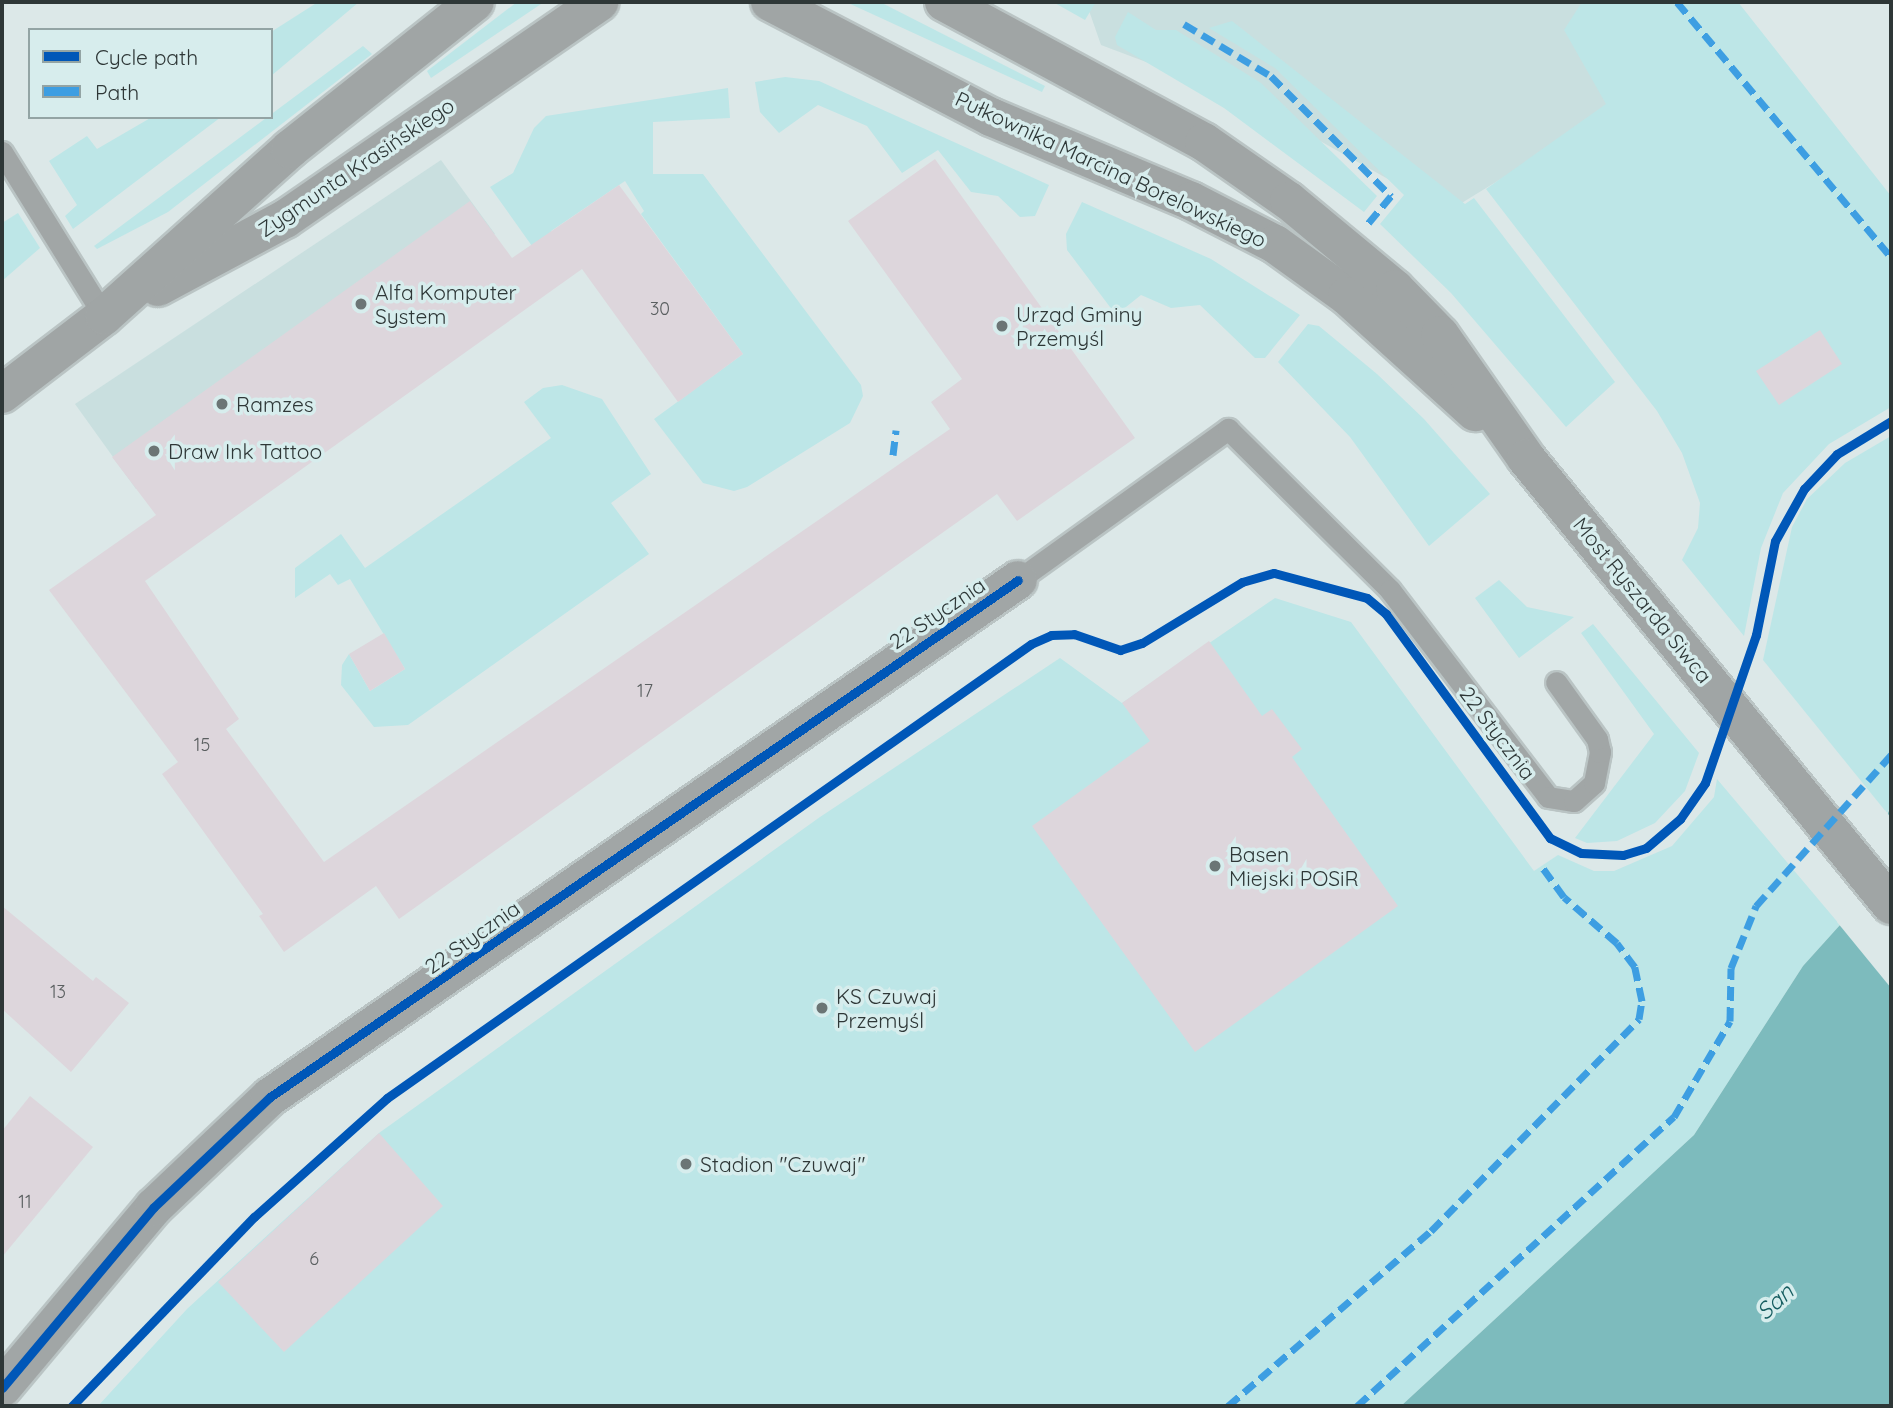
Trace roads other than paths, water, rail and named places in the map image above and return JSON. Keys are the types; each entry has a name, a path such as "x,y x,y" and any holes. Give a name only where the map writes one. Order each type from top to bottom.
{"main road":[{"name":"Zygmunta Krasińskiego","path":"2,394 104,316 290,149 475,2"},
{"name":"Zygmunta Krasińskiego","path":"104,316 285,219 599,2"},
{"name":"Pułkownika Marcina Borelowskiego","path":"770,2 991,117 1191,201 1275,244 1347,296 1527,458"},
{"path":"944,2 1204,142 1346,245 1440,335 1527,458"},
{"name":"Most Ryszarda Siwca","path":"1527,458 1891,905"}],"street":[{"name":"22 Stycznia","path":"2,1388 154,1207 270,1097 1018,580"}],"lane":[{"path":"2,152 104,316"},
{"name":"22 Stycznia","path":"1018,580 1228,429 1390,590 1548,797 1574,800 1594,783 1600,752 1597,740 1556,682"}],"water":[{"name":"San","path":"1891,806 1891,1406 1401,1406 1694,1135 1803,966 1840,925"}],"place":[{"name":"Alfa Komputer System","path":"361,304"},
{"name":"Urząd Gminy Przemyśl","path":"1002,326"},
{"name":"Ramzes","path":"222,404"},
{"name":"Draw Ink Tattoo","path":"154,451"},
{"name":"Basen Miejski POSiR","path":"1215,866"},
{"name":"KS Czuwaj Przemyśl","path":"822,1008"},
{"name":"Stadion \"Czuwaj\"","path":"686,1164"}]}
